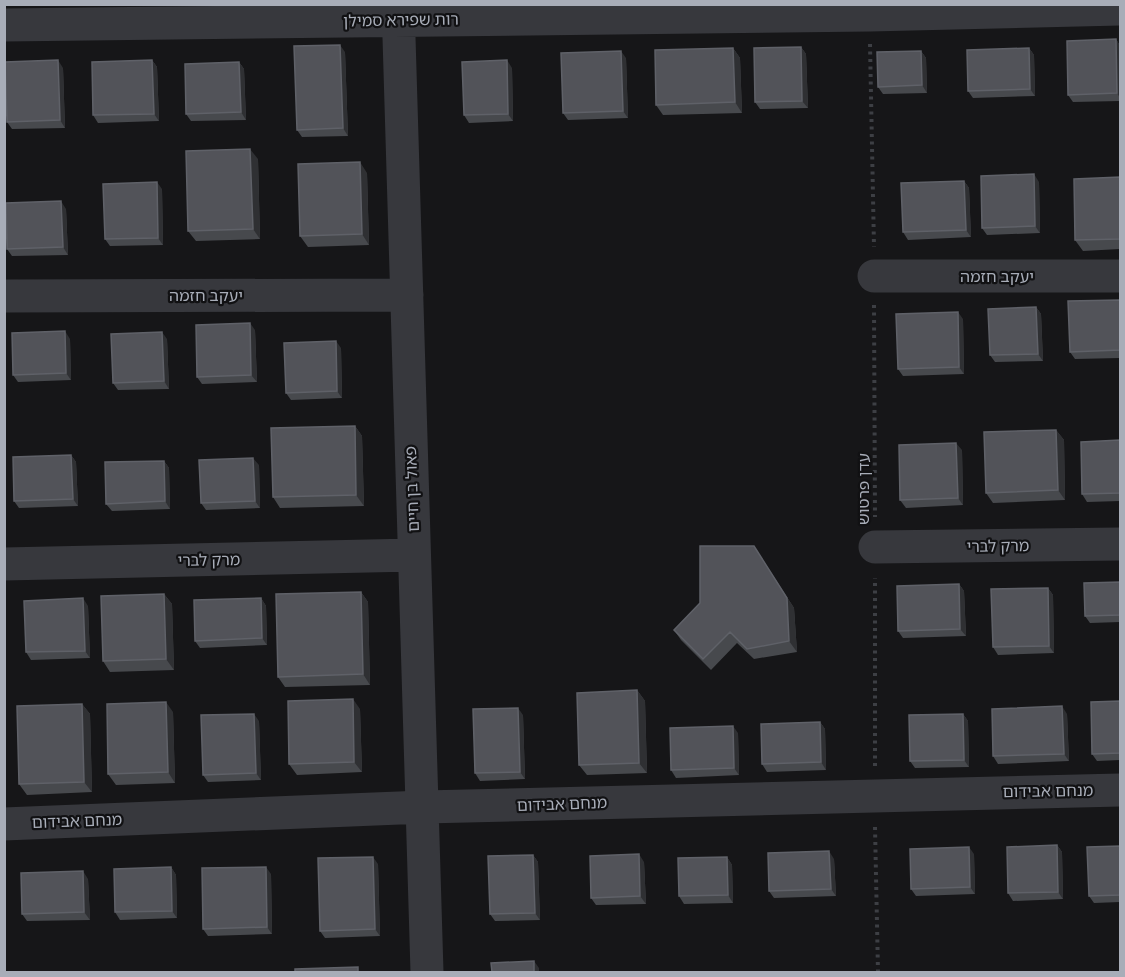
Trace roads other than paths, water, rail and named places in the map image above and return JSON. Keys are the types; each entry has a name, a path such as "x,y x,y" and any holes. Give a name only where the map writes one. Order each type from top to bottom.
{"street":[{"name":"רות שפירא סמילן","path":"4,25 398,12 870,15 1120,9"},
{"name":"פאול בן חיים","path":"398,12 424,807 427,972"},
{"name":"יעקב חזמה","path":"874,276 1120,276"},
{"name":"יעקב חזמה","path":"4,296 407,295"},
{"name":"מרק לברי","path":"875,547 1120,544"},
{"name":"מרק לברי","path":"4,564 414,555"},
{"name":"מנחם אבידום","path":"4,824 424,807 1120,790"}]}
